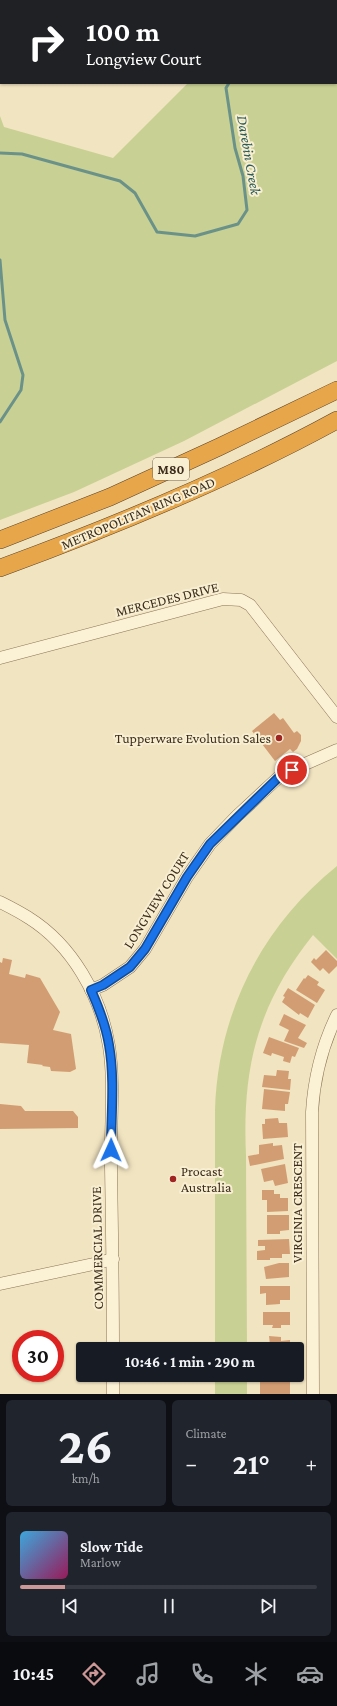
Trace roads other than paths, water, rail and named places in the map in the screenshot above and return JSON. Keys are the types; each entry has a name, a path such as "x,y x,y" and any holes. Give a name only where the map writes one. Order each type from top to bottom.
{"highway":[{"name":"METROPOLITAN RING ROAD","path":"0,540 124,490 219,447 337,390"},
{"name":"METROPOLITAN RING ROAD","path":"0,568 140,514 217,480 337,420"}],"street":[{"name":"MERCEDES DRIVE","path":"0,658 223,599 232,598 241,600 250,605 337,717"},
{"name":"LONGVIEW COURT","path":"91,990 103,985 130,967 145,949 187,877 210,844 237,816 279,777 337,750"},
{"name":"COMMERCIAL DRIVE","path":"0,902 30,919 51,936 74,961 91,990 100,1010 109,1046 111,1082 113,1342"},
{"name":"VIRGINIA CRESCENT","path":"313,1394 312,1101 315,1079 322,1052 337,1015"},
{"path":"0,1284 113,1259"},
{"path":"113,1382 113,1394"}],"waterway":[{"name":"Darebin Creek","path":"0,153 22,154 120,181 135,193 157,232 195,236 238,224 247,210 243,176 235,148 226,88 228,84"},
{"name":"Darebin Creek","path":"0,260 5,320 23,375 21,390 0,422"}],"place":[{"name":"Tupperware Evolution Sales","path":"279,738"},
{"name":"Procast Australia","path":"173,1179"}]}
